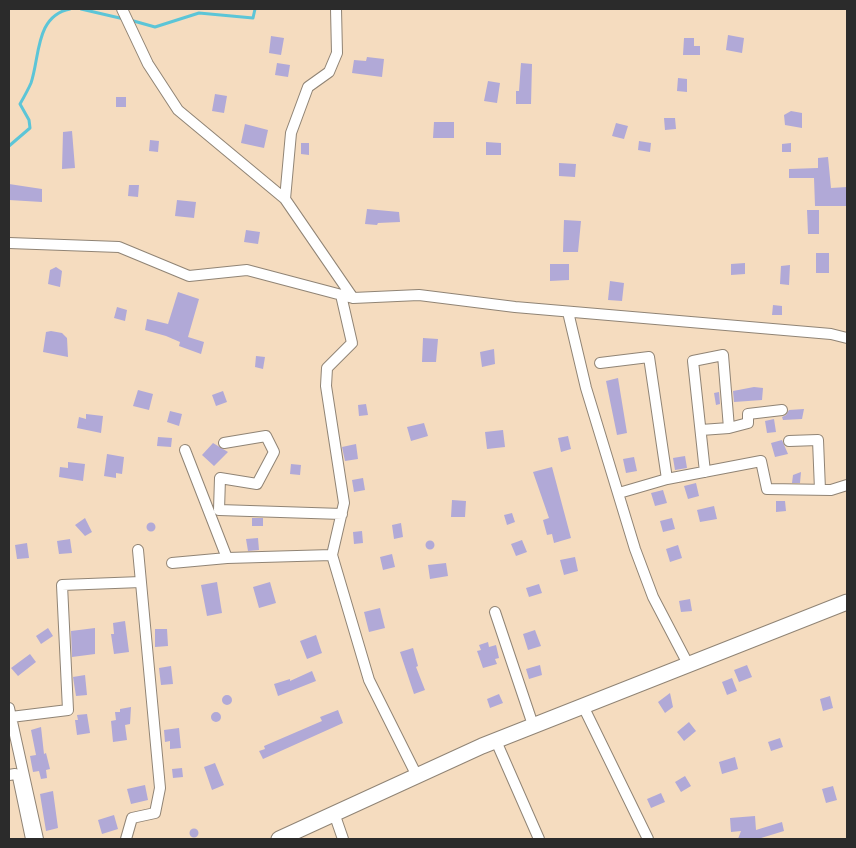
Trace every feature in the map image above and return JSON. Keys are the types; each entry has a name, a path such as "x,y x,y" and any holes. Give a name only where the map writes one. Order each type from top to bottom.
{"main road":[{"path":"279,839 533,725 847,602"}],"street":[{"path":"122,9 148,64 178,110 284,199 353,298"},
{"path":"284,199 291,133 308,87 329,72 337,53 336,9"},
{"path":"9,243 119,247 189,276 247,270 353,298 419,295 568,312 830,334 847,338"},
{"path":"341,295 352,344 327,368 326,386 344,503 332,555 370,680 417,776"},
{"path":"568,312 586,388 653,597 688,664"},
{"path":"705,472 693,361 724,356 729,428"},
{"path":"600,362 649,357 667,479"},
{"path":"700,430 729,428 748,423 748,414 782,410"},
{"path":"224,443 266,436 274,452 257,484 220,478 219,510 342,514"},
{"path":"789,441 818,440 820,490"},
{"path":"185,450 227,558"},
{"path":"619,493 667,479 761,461 767,489 830,490 847,485"},
{"path":"126,839 132,818 155,813 160,788 138,550"},
{"path":"172,564 227,558 332,555"},
{"path":"38,839 10,713 68,710 62,586 141,582"},
{"path":"496,612 533,725"},
{"path":"582,706 648,839"},
{"path":"496,741 539,839"},
{"path":"9,775 15,774 18,777 31,839"},
{"path":"334,813 343,839"}],"building":[{"path":"728,35 744,38 742,53 726,50"},
{"path":"271,36 284,38 281,55 269,53"},
{"path":"684,38 694,38 694,46 700,46 700,55 683,55"},
{"path":"367,57 384,59 382,77 352,73 354,60 366,61"},
{"path":"277,63 290,65 288,77 275,75"},
{"path":"521,63 532,64 531,104 516,104 516,91 519,91"},
{"path":"678,78 687,79 687,92 677,91"},
{"path":"488,81 500,83 497,103 484,101"},
{"path":"215,94 227,96 224,113 212,111"},
{"path":"116,97 126,97 126,107 116,107"},
{"path":"791,111 802,113 802,128 785,125 784,115"},
{"path":"664,118 675,118 676,129 665,130"},
{"path":"434,122 454,122 454,138 433,138"},
{"path":"616,123 628,126 624,139 612,136"},
{"path":"245,124 268,130 264,148 241,143"},
{"path":"72,131 75,168 62,169 63,132"},
{"path":"150,140 159,141 158,152 149,151"},
{"path":"639,141 651,143 650,152 638,150"},
{"path":"486,142 501,143 501,155 486,155"},
{"path":"301,143 309,143 309,155 301,154"},
{"path":"791,143 791,152 782,152 782,144"},
{"path":"828,157 831,188 847,187 847,206 815,206 814,178 789,178 789,169 818,168 818,158"},
{"path":"559,163 576,164 575,177 559,176"},
{"path":"9,184 42,189 42,202 9,200"},
{"path":"129,185 139,185 138,197 128,196"},
{"path":"177,200 196,202 194,218 175,216"},
{"path":"367,209 399,212 400,222 378,223 377,225 365,224"},
{"path":"807,210 819,210 819,234 808,234"},
{"path":"564,220 581,221 578,252 563,252"},
{"path":"246,230 260,232 258,244 244,242"},
{"path":"816,253 829,253 829,273 816,273"},
{"path":"745,263 745,274 731,275 731,264"},
{"path":"550,264 569,264 569,280 550,281"},
{"path":"790,265 789,285 780,284 781,266"},
{"path":"56,267 62,271 60,287 48,284 50,270"},
{"path":"610,281 624,283 622,301 608,300"},
{"path":"178,292 199,299 188,337 204,342 201,354 179,346 180,342 166,336 145,330 147,319 168,324"},
{"path":"773,305 782,306 782,315 772,315"},
{"path":"117,307 127,310 125,321 114,318"},
{"path":"46,332 62,333 67,338 68,357 43,352"},
{"path":"423,338 438,339 436,362 422,362"},
{"path":"494,349 495,364 482,367 480,352"},
{"path":"256,356 265,357 263,369 255,367"},
{"path":"618,378 627,433 617,435 606,381"},
{"path":"754,387 763,388 762,400 734,402 733,391"},
{"path":"138,390 153,394 149,410 133,406"},
{"path":"223,391 227,402 216,406 212,395"},
{"path":"719,392 720,404 716,405 714,393"},
{"path":"366,404 368,415 359,416 358,405"},
{"path":"804,409 802,419 783,420 782,417 789,410"},
{"path":"170,411 182,414 179,426 167,422"},
{"path":"86,414 103,416 101,433 77,428 79,417 86,419"},
{"path":"774,419 776,432 767,433 765,421"},
{"path":"424,423 428,436 411,441 407,427"},
{"path":"503,430 505,447 487,449 485,432"},
{"path":"568,436 571,449 561,452 558,438"},
{"path":"158,437 172,438 171,447 157,446"},
{"path":"782,440 788,454 775,457 771,443"},
{"path":"213,443 228,452 214,466 202,455"},
{"path":"356,444 358,459 345,461 342,447"},
{"path":"107,454 124,457 122,474 116,473 116,478 104,476"},
{"path":"685,456 687,468 675,470 673,458"},
{"path":"634,457 637,471 626,473 623,459"},
{"path":"68,462 85,464 83,481 59,477 60,467 68,468"},
{"path":"291,464 301,465 300,475 290,474"},
{"path":"552,467 571,538 554,543 552,534 547,535 543,520 549,518 533,472"},
{"path":"801,472 800,483 792,483 793,475"},
{"path":"363,478 365,490 354,492 352,480"},
{"path":"696,483 699,496 688,499 684,486"},
{"path":"663,490 667,503 655,506 651,493"},
{"path":"452,500 466,501 465,517 451,517"},
{"path":"776,501 785,501 786,511 776,512"},
{"path":"714,506 717,519 700,522 697,510"},
{"path":"512,513 515,522 507,525 504,515"},
{"path":"85,518 92,532 85,536 75,525"},
{"path":"252,518 263,518 263,526 252,526"},
{"path":"672,518 675,529 663,532 660,521"},
{"path":"151,522 156,527 151,532 146,527"},
{"path":"401,523 403,537 394,539 392,525"},
{"path":"362,531 363,543 354,544 353,532"},
{"path":"258,538 259,550 248,551 246,539"},
{"path":"70,539 72,553 59,554 57,541"},
{"path":"430,540 435,545 430,550 425,545"},
{"path":"522,540 527,552 516,556 511,544"},
{"path":"27,543 29,558 17,559 15,545"},
{"path":"678,545 682,558 670,562 666,549"},
{"path":"392,554 395,567 383,570 380,557"},
{"path":"575,557 578,571 564,575 560,560"},
{"path":"446,563 448,576 430,579 428,565"},
{"path":"217,582 222,613 207,616 201,585"},
{"path":"270,582 276,603 259,608 253,587"},
{"path":"539,584 542,593 529,597 526,588"},
{"path":"690,599 692,611 681,612 679,601"},
{"path":"380,608 385,628 369,632 364,612"},
{"path":"125,621 129,652 114,654 111,634 114,634 113,623"},
{"path":"48,628 53,636 41,644 36,636"},
{"path":"95,628 95,654 72,657 71,631"},
{"path":"155,629 167,629 168,646 155,647"},
{"path":"535,630 541,646 528,650 523,634"},
{"path":"316,635 322,653 307,659 300,641"},
{"path":"488,642 489,647 496,645 499,658 495,659 497,664 483,668 477,651 481,650 479,645"},
{"path":"413,648 418,666 416,667 425,690 414,694 400,652"},
{"path":"30,654 36,662 18,676 11,668"},
{"path":"540,665 542,675 529,679 526,669"},
{"path":"747,665 752,677 739,682 734,670"},
{"path":"171,666 173,684 161,685 159,668"},
{"path":"312,671 316,681 278,696 274,684 290,679 290,681"},
{"path":"85,675 87,695 76,696 73,677"},
{"path":"732,678 737,691 727,695 722,682"},
{"path":"670,693 673,707 665,713 658,702"},
{"path":"499,694 503,703 490,708 487,699"},
{"path":"225,695 229,695 232,700 231,704 225,705 222,702 222,698"},
{"path":"830,696 833,708 823,711 820,699"},
{"path":"131,707 130,724 125,725 127,740 113,742 111,721 116,720 115,712"},
{"path":"338,710 343,723 263,759 259,751 265,749 264,746 322,721 320,717"},
{"path":"214,712 218,712 221,717 218,722 214,722 211,719 211,715"},
{"path":"87,714 90,733 77,735 75,720 78,720 77,715"},
{"path":"689,722 696,731 684,741 677,732"},
{"path":"41,727 44,754 46,753 50,769 46,770 47,778 41,779 39,771 33,772 30,756 36,755 31,730"},
{"path":"179,728 181,748 170,749 170,741 165,742 164,730"},
{"path":"780,738 783,747 771,751 768,742"},
{"path":"735,757 738,769 722,774 719,762"},
{"path":"215,763 224,785 212,790 204,767"},
{"path":"182,768 183,777 173,778 172,769"},
{"path":"685,776 691,786 681,792 675,782"},
{"path":"145,785 148,800 131,804 127,789"},
{"path":"833,786 837,800 826,803 822,789"},
{"path":"53,791 58,828 46,831 40,794"},
{"path":"661,793 665,802 651,808 647,799"},
{"path":"114,815 118,829 102,834 98,820"},
{"path":"755,816 756,830 782,822 784,831 761,838 738,839 741,831 731,832 730,818"},
{"path":"194,828 199,833 194,838 189,833"}],"waterway":[{"path":"9,146 30,128 29,120 20,104 31,83 38,50 45,29 50,20 59,13 70,9"},
{"path":"81,9 124,19"},
{"path":"130,20 155,27 199,13 253,18 255,9"}]}
